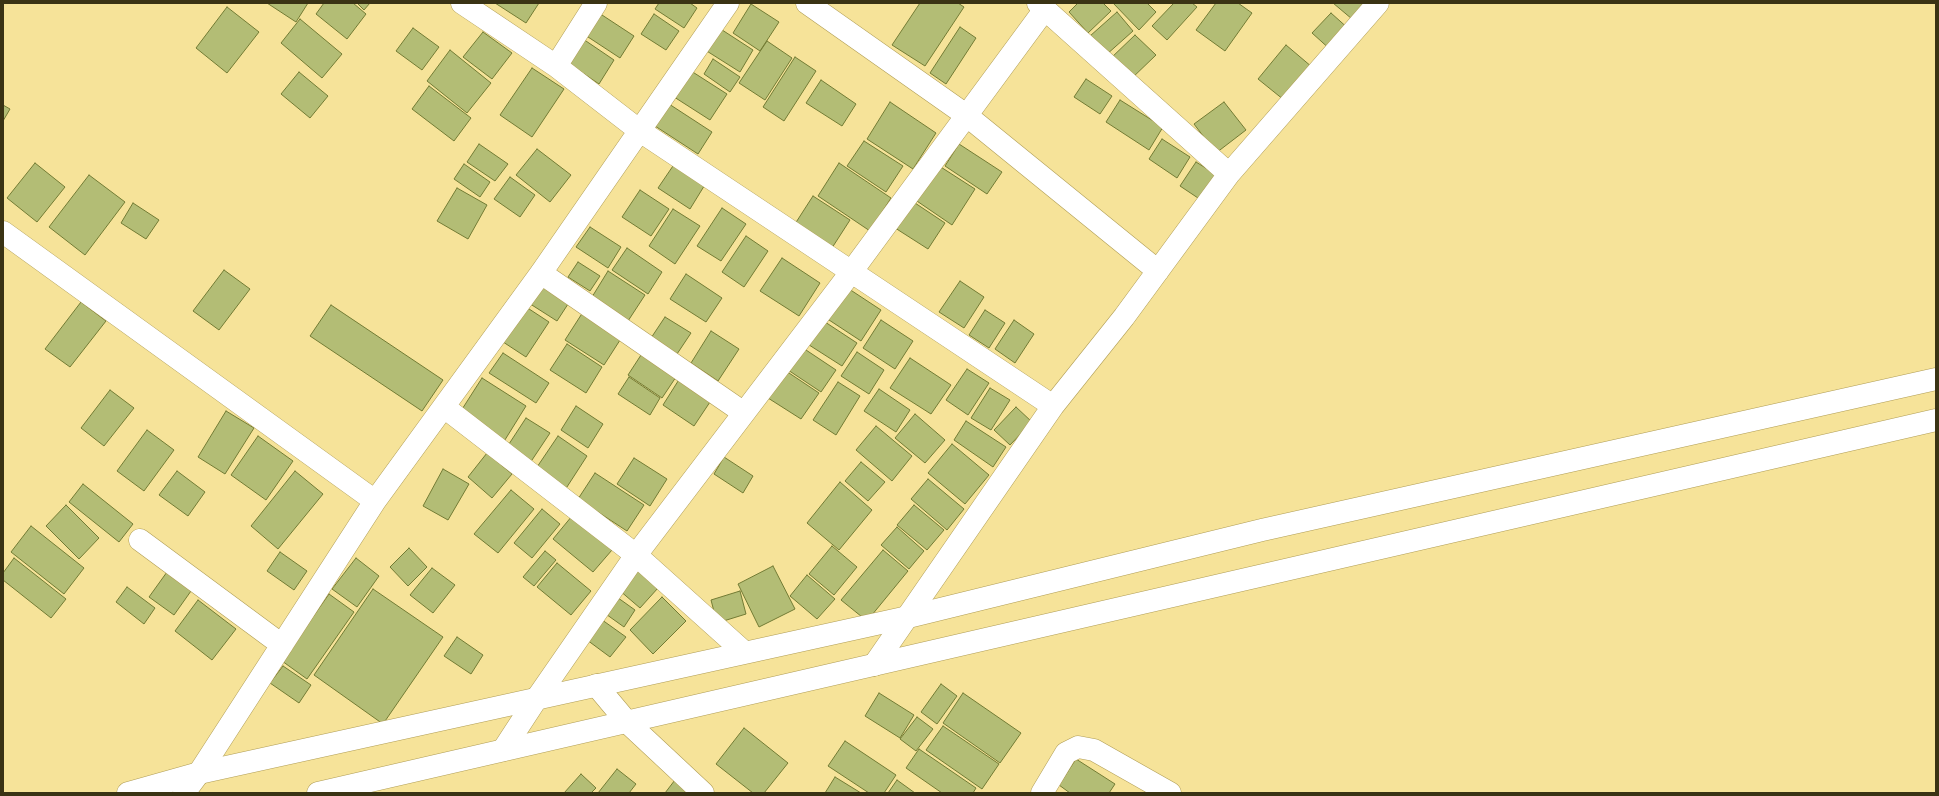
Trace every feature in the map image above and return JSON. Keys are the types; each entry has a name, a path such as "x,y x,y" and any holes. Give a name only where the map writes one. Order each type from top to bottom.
{"street":[{"path":"462,3 556,66 640,131 852,270 1053,406"},
{"path":"556,66 596,3"},
{"path":"184,793 199,773 375,501 541,273 728,3"},
{"path":"807,3 966,115 1158,271"},
{"path":"874,665 1053,406 1124,317 1229,174 1378,3"},
{"path":"503,750 537,698 636,555 852,270 966,115 1041,6 1229,174"},
{"path":"3,232 375,501"},
{"path":"541,273 744,413"},
{"path":"128,793 199,773 908,616 1262,530 1936,378"},
{"path":"444,407 636,555 744,652"},
{"path":"318,793 1936,420"},
{"path":"140,540 282,645"},
{"path":"596,685 627,722 703,793"},
{"path":"1042,793 1066,753 1078,747 1094,750 1170,793"}],"building":[{"path":"267,3 308,3 296,22"},
{"path":"324,3 353,3 366,14 347,39 316,14"},
{"path":"357,3 370,3 364,10"},
{"path":"495,3 539,3 526,23"},
{"path":"659,3 690,3 697,8 684,28 655,9"},
{"path":"920,3 958,3 964,7 925,66 892,45"},
{"path":"1078,3 1103,3 1111,11 1088,33 1069,12"},
{"path":"1113,3 1147,3 1156,12 1139,30"},
{"path":"1174,3 1192,3 1197,7 1167,40 1152,26"},
{"path":"1216,3 1238,3 1252,13 1225,51 1196,30"},
{"path":"1333,3 1366,3 1352,19"},
{"path":"751,4 779,22 760,51 733,33"},
{"path":"227,7 259,32 227,73 196,48"},
{"path":"1117,12 1133,31 1106,55 1090,36"},
{"path":"599,13 634,36 620,58 585,35"},
{"path":"1331,13 1350,30 1332,51 1312,33"},
{"path":"654,14 679,31 666,50 641,34"},
{"path":"300,19 342,54 322,78 281,43"},
{"path":"716,26 753,50 740,72 702,48"},
{"path":"960,27 976,38 946,84 930,73"},
{"path":"413,28 439,47 422,70 396,51"},
{"path":"483,32 512,53 492,79 463,57"},
{"path":"1135,35 1156,55 1130,80 1110,59"},
{"path":"583,39 614,60 599,84 568,63"},
{"path":"767,41 792,58 765,100 739,83"},
{"path":"1286,45 1312,67 1284,100 1258,79"},
{"path":"450,50 491,83 467,113 427,81"},
{"path":"795,57 816,71 784,121 763,107"},
{"path":"713,59 740,77 730,92 704,74"},
{"path":"532,68 564,89 532,137 500,115"},
{"path":"688,69 727,94 710,120 671,95"},
{"path":"299,72 328,96 310,118 281,94"},
{"path":"1086,79 1112,96 1100,114 1074,97"},
{"path":"821,80 856,104 842,126 806,103"},
{"path":"429,86 471,118 454,141 412,109"},
{"path":"1120,100 1163,127 1149,150 1106,122"},
{"path":"890,102 936,133 913,169 867,139"},
{"path":"1224,102 1246,130 1216,153 1194,124"},
{"path":"669,104 712,132 698,154 655,126"},
{"path":"3,105 10,109 3,121"},
{"path":"1162,139 1190,157 1177,178 1149,159"},
{"path":"864,141 903,166 886,192 847,166"},
{"path":"479,144 508,164 495,181 467,162"},
{"path":"959,144 1002,172 987,194 945,166"},
{"path":"537,149 571,175 550,202 516,175"},
{"path":"933,162 975,189 952,225 911,197"},
{"path":"1196,162 1217,175 1201,200 1180,186"},
{"path":"35,163 65,187 37,222 7,198"},
{"path":"675,163 706,183 690,209 658,188"},
{"path":"839,163 891,198 870,231 818,196"},
{"path":"464,164 490,182 480,197 454,179"},
{"path":"89,175 125,202 85,255 49,227"},
{"path":"510,177 535,195 520,217 494,199"},
{"path":"457,188 487,205 468,239 437,221"},
{"path":"640,190 669,209 651,236 622,217"},
{"path":"813,196 850,220 830,251 793,227"},
{"path":"909,199 945,223 928,249 892,226"},
{"path":"133,203 159,220 146,239 121,223"},
{"path":"722,208 746,224 721,261 697,246"},
{"path":"673,209 700,226 675,264 649,246"},
{"path":"590,227 621,247 608,268 576,247"},
{"path":"746,236 768,251 744,287 722,272"},
{"path":"627,248 662,272 648,294 612,270"},
{"path":"782,258 820,283 799,316 760,291"},
{"path":"578,262 600,276 590,291 568,277"},
{"path":"224,270 250,289 219,330 193,311"},
{"path":"608,271 645,295 628,321 592,297"},
{"path":"686,274 722,298 706,322 670,299"},
{"path":"538,279 570,301 557,321 524,300"},
{"path":"960,281 984,297 964,328 939,312"},
{"path":"846,287 881,310 861,341 826,318"},
{"path":"81,302 106,321 70,367 45,349"},
{"path":"520,303 549,322 526,357 497,338"},
{"path":"331,305 443,380 422,411 310,336"},
{"path":"985,310 1005,323 989,348 969,335"},
{"path":"583,312 622,337 604,365 565,340"},
{"path":"665,317 691,333 677,354 651,338"},
{"path":"822,320 857,343 842,366 806,343"},
{"path":"881,320 913,341 895,369 863,348"},
{"path":"1014,320 1034,334 1015,363 995,349"},
{"path":"711,331 739,349 718,381 691,363"},
{"path":"567,344 602,367 586,393 550,370"},
{"path":"803,348 836,370 821,392 788,370"},
{"path":"643,352 678,374 662,398 628,375"},
{"path":"857,352 884,370 869,394 841,376"},
{"path":"503,353 549,383 536,403 489,373"},
{"path":"910,358 951,385 931,414 890,388"},
{"path":"967,369 989,383 968,415 946,400"},
{"path":"786,371 819,393 801,419 768,398"},
{"path":"629,377 660,398 650,415 618,394"},
{"path":"482,378 526,406 503,443 459,414"},
{"path":"680,378 712,399 694,426 663,405"},
{"path":"838,382 860,396 836,435 813,420"},
{"path":"990,388 1010,400 991,430 971,418"},
{"path":"879,389 910,410 896,432 864,411"},
{"path":"110,390 134,408 104,446 81,428"},
{"path":"576,406 603,424 588,448 561,430"},
{"path":"1016,407 1032,422 1010,445 994,430"},
{"path":"226,411 254,428 225,474 198,457"},
{"path":"915,414 945,440 925,463 895,438"},
{"path":"526,418 550,433 530,463 507,447"},
{"path":"966,421 1006,447 993,467 954,440"},
{"path":"876,426 912,456 892,481 856,450"},
{"path":"147,430 174,450 144,491 117,471"},
{"path":"258,436 293,461 266,500 231,475"},
{"path":"558,436 587,456 565,490 535,470"},
{"path":"952,444 989,475 965,504 928,473"},
{"path":"487,453 512,474 492,498 468,477"},
{"path":"724,457 753,476 743,493 714,474"},
{"path":"634,458 667,479 650,506 617,484"},
{"path":"861,462 885,482 868,501 845,481"},
{"path":"443,469 469,484 448,520 423,506"},
{"path":"177,471 205,492 188,516 159,495"},
{"path":"295,471 323,494 278,549 251,526"},
{"path":"595,473 644,505 627,531 578,499"},
{"path":"928,479 964,509 947,530 911,499"},
{"path":"840,482 872,510 839,550 807,523"},
{"path":"83,484 133,524 119,542 69,502"},
{"path":"511,490 534,509 498,553 474,534"},
{"path":"66,505 99,538 79,559 46,526"},
{"path":"914,505 944,530 927,550 897,525"},
{"path":"542,509 560,524 532,558 514,543"},
{"path":"572,516 612,550 593,572 553,539"},
{"path":"31,526 84,568 64,594 11,552"},
{"path":"897,527 924,551 909,569 881,545"},
{"path":"832,546 857,567 834,595 809,574"},
{"path":"409,548 427,567 408,586 390,567"},
{"path":"883,550 908,571 867,621 841,600"},
{"path":"545,551 556,560 534,586 523,577"},
{"path":"280,552 307,571 294,590 267,571"},
{"path":"14,558 66,599 51,618 3,580 3,573"},
{"path":"356,558 379,576 357,607 332,589"},
{"path":"557,563 591,591 571,615 537,587"},
{"path":"773,566 795,609 759,627 738,584"},
{"path":"432,568 455,585 433,613 410,595"},
{"path":"637,570 658,588 640,608 619,590"},
{"path":"167,572 191,591 174,615 149,597"},
{"path":"807,575 835,599 817,619 790,596"},
{"path":"127,587 155,608 144,624 116,602"},
{"path":"373,589 443,637 383,724 314,675"},
{"path":"740,591 746,614 717,623 711,600"},
{"path":"329,594 354,612 307,679 282,661"},
{"path":"614,595 635,610 624,627 603,612"},
{"path":"662,597 686,621 653,654 630,630"},
{"path":"198,600 236,629 212,660 175,631"},
{"path":"598,617 626,637 610,657 583,637"},
{"path":"457,637 483,655 471,674 444,656"},
{"path":"283,666 311,685 299,703 270,683"},
{"path":"941,684 957,696 937,724 921,712"},
{"path":"879,693 914,715 900,738 865,716"},
{"path":"963,693 1021,733 1000,763 943,723"},
{"path":"917,717 933,729 916,751 900,739"},
{"path":"943,726 999,764 982,789 926,750"},
{"path":"744,728 788,763 764,793 753,793 716,764"},
{"path":"845,741 896,775 884,793 869,793 828,766"},
{"path":"919,749 976,788 973,793 942,793 906,768"},
{"path":"1076,759 1115,784 1109,793 1070,793 1059,785"},
{"path":"617,769 636,784 629,793 598,793"},
{"path":"581,774 596,788 591,793 564,793"},
{"path":"678,776 699,793 665,793"},
{"path":"835,777 861,793 825,793"},
{"path":"897,780 915,793 888,793"}]}
